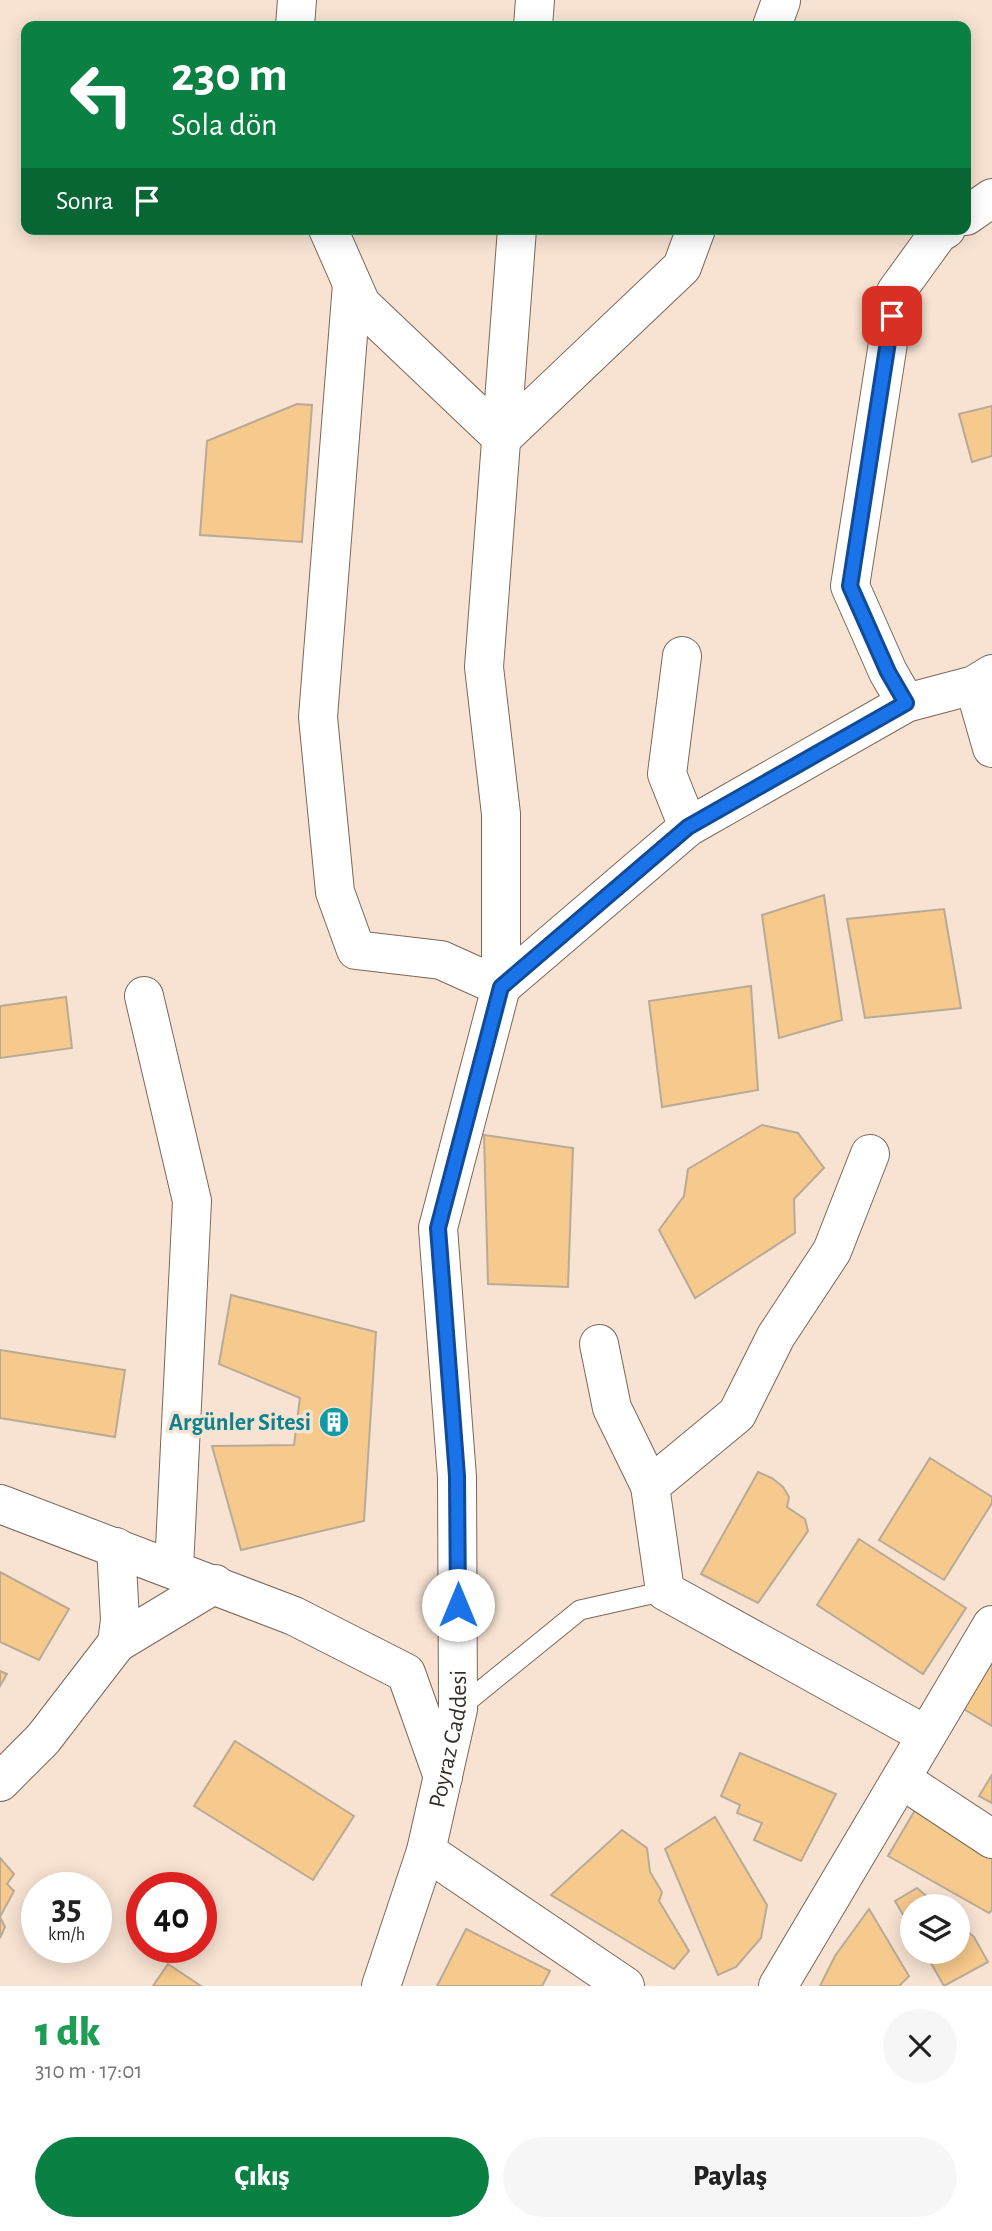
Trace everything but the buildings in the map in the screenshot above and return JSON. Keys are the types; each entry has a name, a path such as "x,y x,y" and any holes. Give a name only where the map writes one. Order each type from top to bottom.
{"street":[{"path":"295,21 297,0"},
{"path":"533,21 535,0"},
{"path":"971,213 992,198"},
{"path":"331,235 361,304 502,438 682,267 694,235"},
{"name":"Poyraz Caddesi","path":"380,1986 426,1852 458,1709 457,1476 438,1228 501,987 501,814 484,667 517,235"},
{"path":"906,703 888,672 850,586 896,292 937,235"},
{"path":"352,284 318,717 335,892 356,950 441,960 501,987 688,827 906,703 983,680 992,748"},
{"path":"682,656 667,774 688,827"},
{"path":"144,996 191,1201 174,1568"},
{"path":"650,1486 737,1414 776,1336 832,1251 870,1154"},
{"path":"599,1344 612,1408 650,1486 665,1591 926,1735"},
{"path":"0,1504 295,1616 406,1673 443,1777"},
{"path":"116,1546 120,1620 117,1643"},
{"path":"0,1782 43,1739 117,1643 215,1584"},
{"path":"778,1986 992,1625"},
{"path":"901,1779 992,1839"},
{"path":"426,1852 625,1986"}],"lane":[{"path":"458,1709 580,1610 665,1591"}],"place":[{"name":"Argünler Sitesi","path":"334,1422"}],"route":[{"path":"458,1605 457,1476 438,1228 501,987 688,827 906,703 888,672 850,586 892,316"}]}
